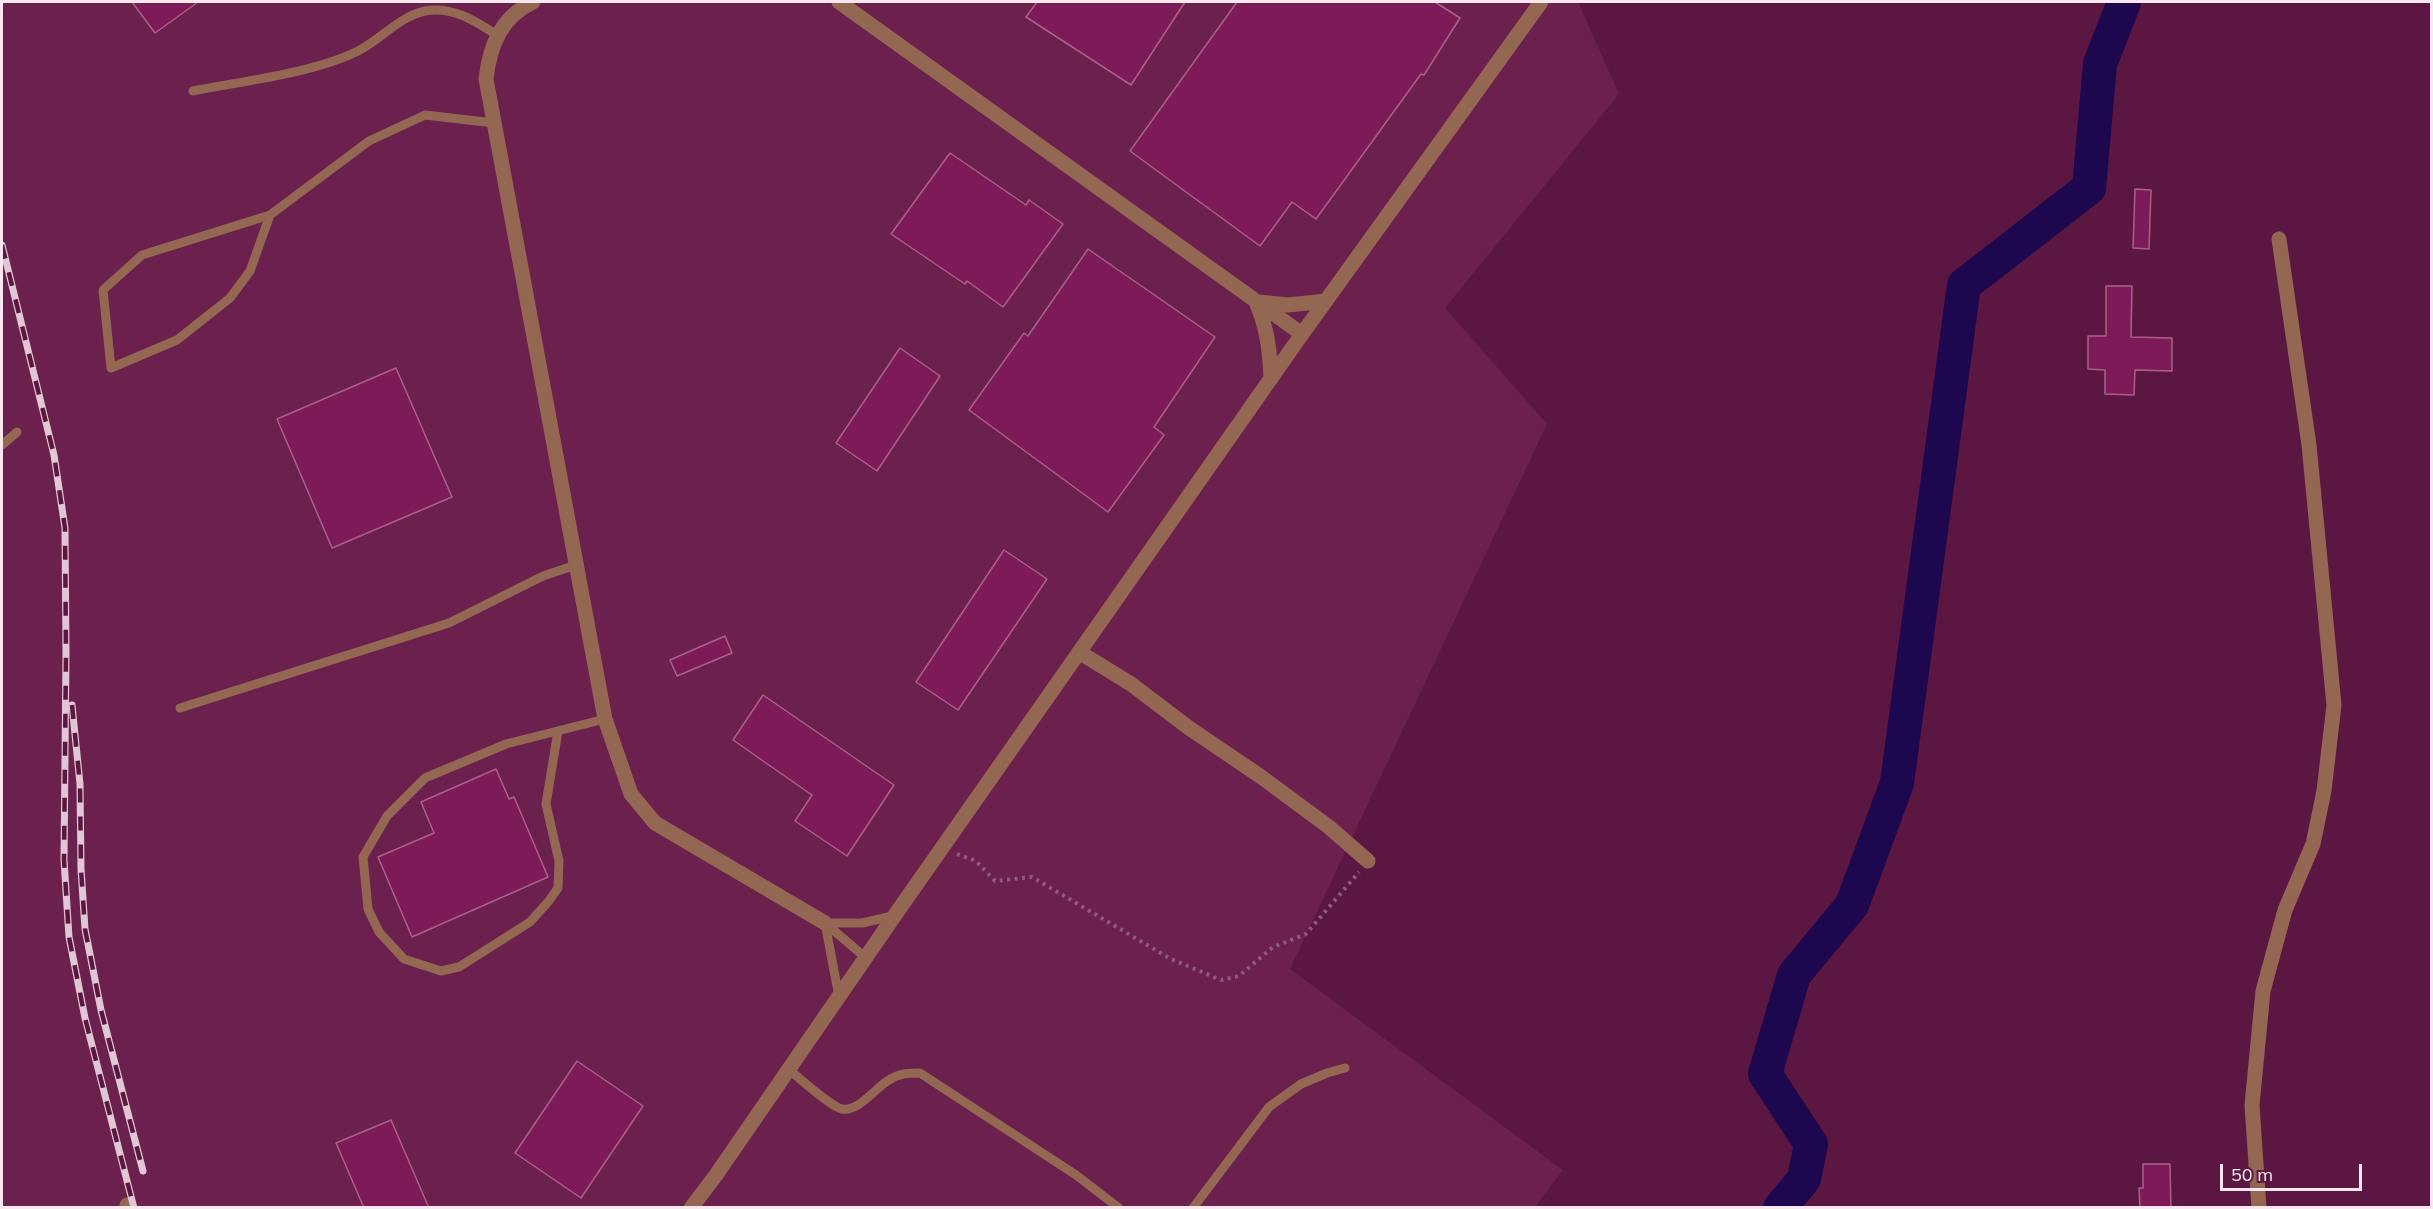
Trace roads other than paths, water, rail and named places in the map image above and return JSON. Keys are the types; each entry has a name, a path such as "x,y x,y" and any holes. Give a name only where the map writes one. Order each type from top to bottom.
{"street":[{"path":"533,2 516,5 497,35 489,55 486,80 605,719 631,794 656,823 825,923"},
{"path":"839,2 1302,334"},
{"path":"691,1208 1302,334 1541,2"},
{"path":"2259,1208 2252,1105 2263,991 2285,910 2313,844 2324,791 2334,705 2309,445 2279,239"},
{"path":"1256,302 1288,305 1326,301"},
{"path":"1256,302 1265,325 1271,379"},
{"path":"1079,652 1131,684 1269,783 1329,827 1368,861"}],"lane":[{"path":"193,91 321,65 359,51 398,24 424,11 453,12 475,20 497,35"},
{"path":"270,215 250,271 230,298 177,340 111,368 103,290 142,255 270,215 369,141 425,115 494,123"},
{"path":"2,445 17,432"},
{"path":"180,708 437,627 543,576 576,566"},
{"path":"558,731 546,804 559,861 558,888 548,903 530,922 459,967 441,971 404,958 379,932 369,909 363,857 387,816 425,778 506,744 605,719"},
{"path":"825,923 862,923 895,915"},
{"path":"825,923 866,958"},
{"path":"825,923 839,998"},
{"path":"1192,1208 1269,1107 1301,1084 1346,1068"},
{"path":"789,1070 832,1104 843,1109 854,1107 889,1079 905,1073 920,1073 1076,1175 1119,1208"}],"waterway":[{"path":"1780,1208 1804,1179 1811,1144 1765,1074 1794,975 1852,905 1897,783 1964,285 2089,188 2100,64 2124,2"}],"railway":[{"path":"2,245 54,455 65,528 64,860 69,937 85,1018 134,1208"},
{"path":"72,705 80,784 81,869 85,929 101,1010 143,1171"}]}
